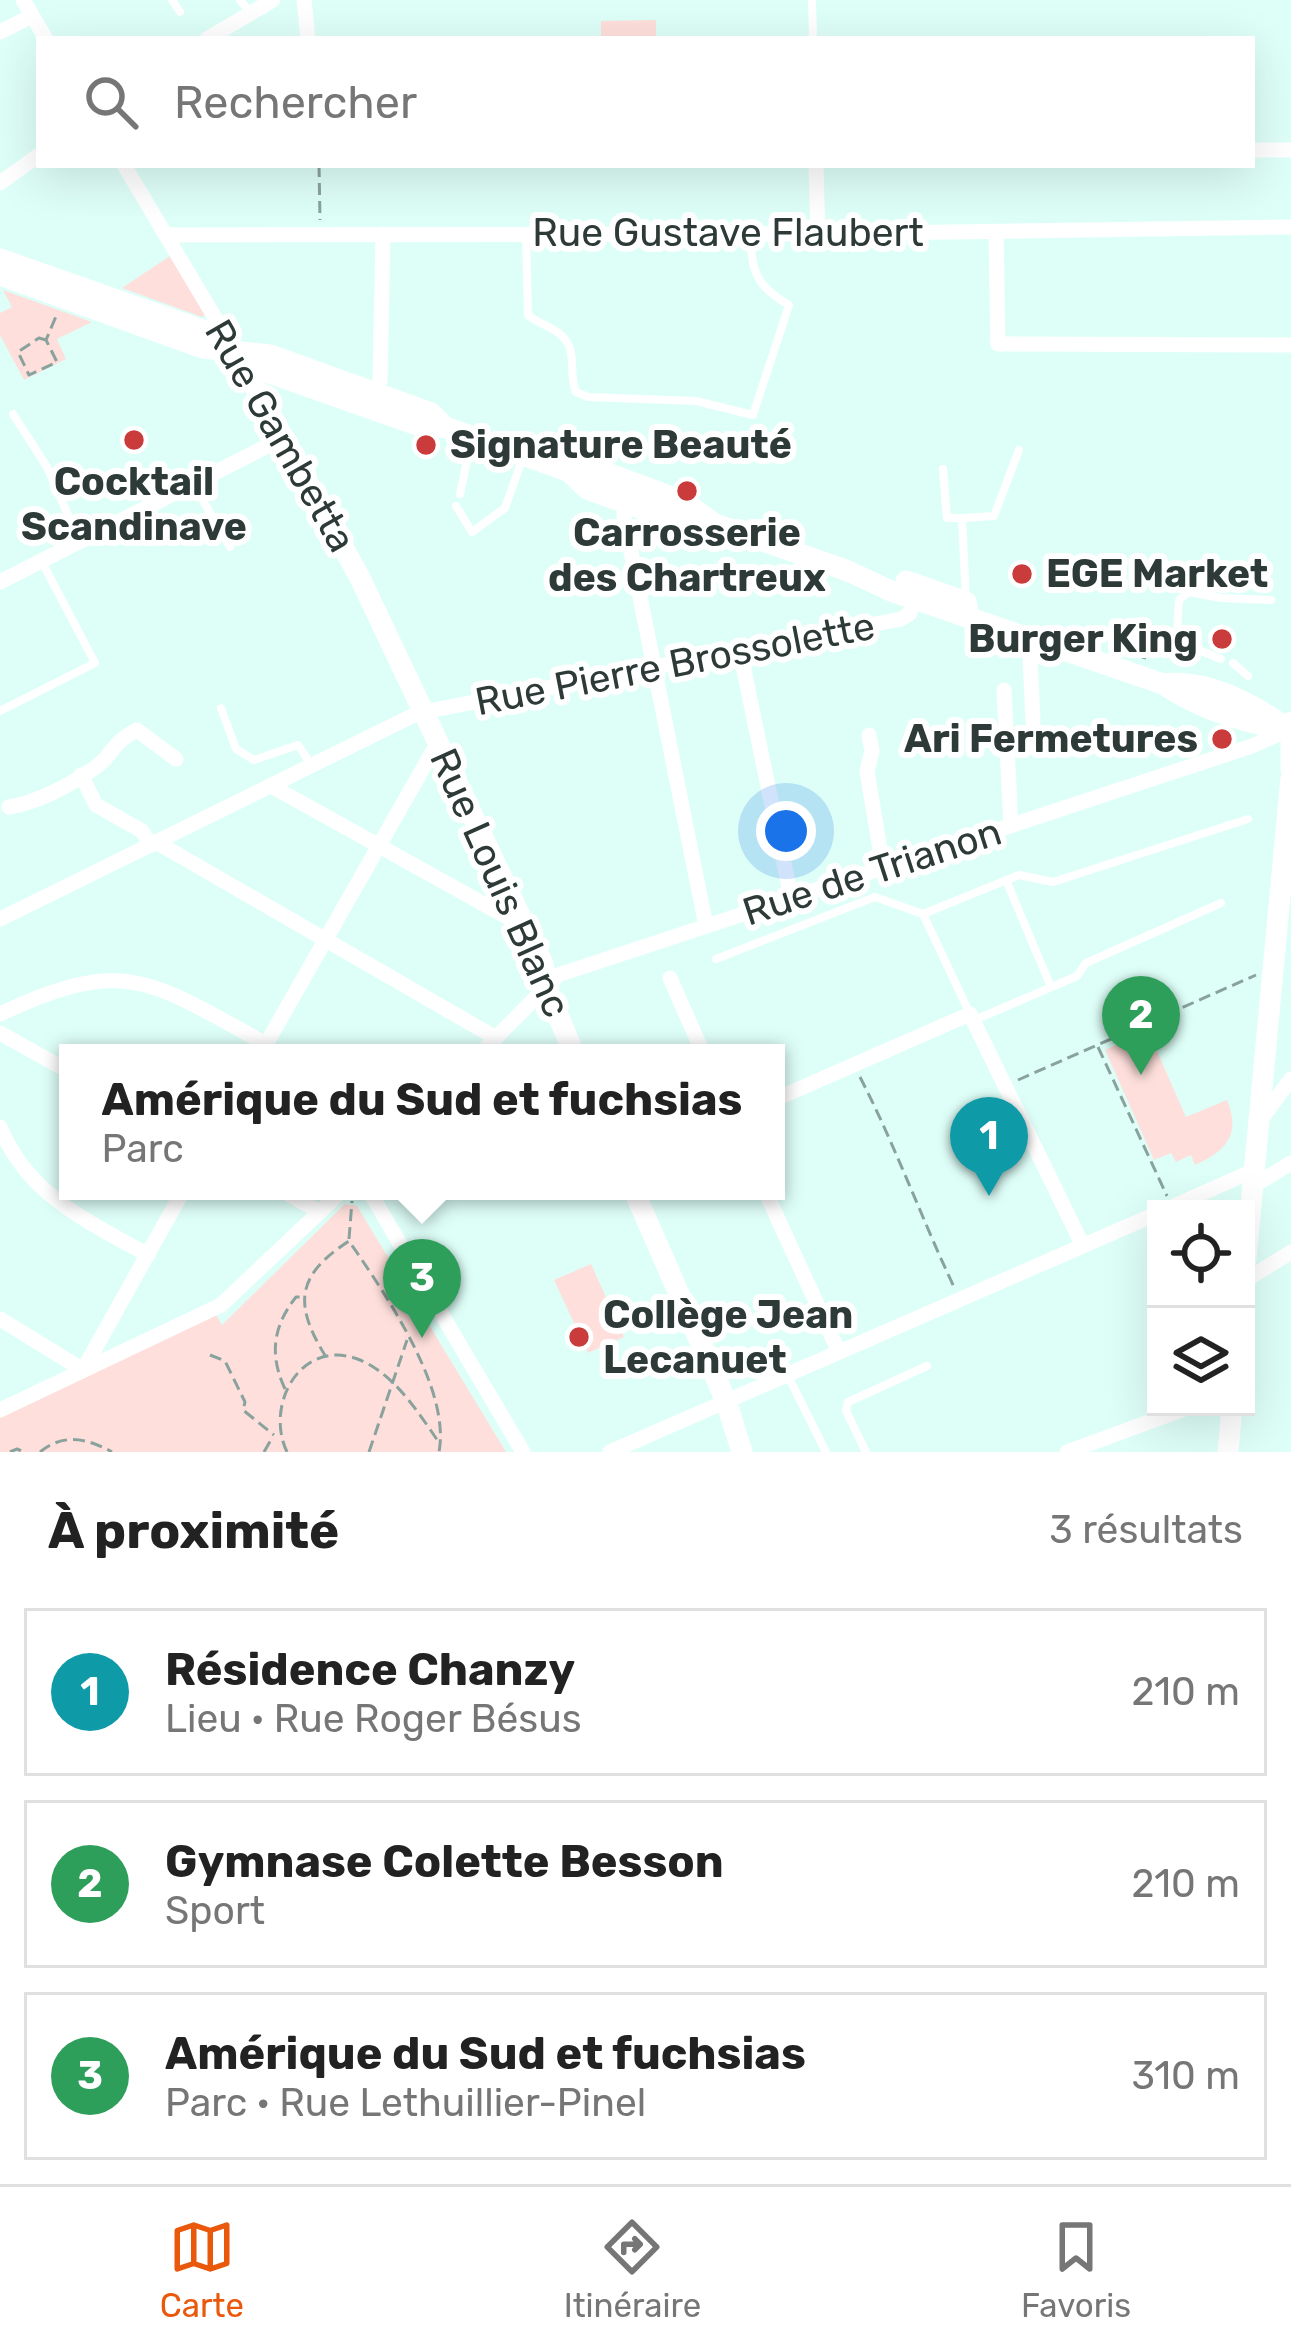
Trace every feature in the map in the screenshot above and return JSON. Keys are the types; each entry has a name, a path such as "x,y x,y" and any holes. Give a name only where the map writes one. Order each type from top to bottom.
{"main road":[{"path":"0,259 208,332 264,370 305,386 426,428 445,427 568,471 587,489 677,522 715,524"},
{"path":"0,275 203,348 270,355 431,412 445,427"},
{"name":"Rue Gambetta","path":"235,350 360,578 424,713"},
{"path":"568,471 594,468 683,501 715,524 915,600 961,616 967,608"},
{"path":"848,571 874,570 1247,722 1290,728 1291,769"},
{"name":"Rue Louis Blanc","path":"424,713 543,964 550,997 570,1044"},
{"path":"1252,1200 1291,778"},
{"path":"638,1200 726,1401 742,1452"},
{"path":"1228,1452 1231,1416"}],"street":[{"path":"210,36 245,5 273,0"},
{"path":"304,0 308,36"},
{"path":"0,32 27,5 44,36"},
{"path":"1255,150 1291,150"},
{"path":"0,183 36,157"},
{"name":"Rue Gambetta","path":"126,168 235,350"},
{"path":"817,168 818,234"},
{"name":"Rue Gustave Flaubert","path":"166,235 818,234 1291,227"},
{"path":"996,232 998,344 1291,345"},
{"path":"375,392 380,381 383,234"},
{"path":"0,582 285,437"},
{"path":"625,503 624,517 706,926"},
{"name":"Rue Pierre Brossolette","path":"0,919 412,716 902,620 915,600"},
{"path":"1033,721 1030,656 1036,639"},
{"path":"740,651 791,897"},
{"path":"1004,691 1011,826"},
{"name":"Rue de Trianon","path":"490,1044 558,975 1252,746 1290,728"},
{"path":"8,807 24,805 100,765 116,741 137,730 176,759"},
{"path":"869,735 872,751 867,771 883,868"},
{"path":"266,1044 438,742"},
{"path":"81,775 96,805 142,831 153,844 496,1038"},
{"path":"273,787 525,927"},
{"path":"670,977 699,1044"},
{"path":"0,1014 69,985 132,981 172,992 257,1044"},
{"path":"785,1095 972,1017 1083,1246"},
{"path":"0,1033 59,1066"},
{"path":"1260,1121 1291,1079"},
{"path":"0,1127 6,1160 58,1204 148,1256"},
{"path":"1193,1200 1291,1163"},
{"path":"83,1370 178,1200"},
{"path":"299,1200 320,1212"},
{"path":"0,1410 221,1305 320,1212 344,1200"},
{"path":"374,1200 523,1452"},
{"path":"769,1200 839,1352"},
{"path":"610,1452 1147,1218"},
{"path":"1255,1274 1291,1252"},
{"path":"0,1318 83,1370"},
{"path":"1067,1452 1165,1416"}],"lane":[{"path":"172,0 180,12"},
{"path":"812,0 813,36"},
{"path":"526,234 528,315 562,335 571,347 576,392 588,397 696,401 753,415 789,304 766,292 754,275 752,234"},
{"path":"13,414 46,466 80,541"},
{"path":"460,494 472,436"},
{"path":"943,469 947,518 994,516 1019,450"},
{"path":"456,506 472,532 505,508 524,455"},
{"path":"150,484 159,501"},
{"path":"193,484 230,547"},
{"path":"962,518 967,608"},
{"path":"0,711 95,663 41,561"},
{"path":"1221,659 1182,643 1177,631 1179,599 1189,592 1271,600"},
{"path":"1233,663 1248,676"},
{"path":"221,709 236,748 254,760 298,746 313,767"},
{"path":"716,959 875,897 923,914 1019,875 1054,882 1247,819"},
{"path":"1006,880 1051,987"},
{"path":"923,914 972,1017 1077,976 1086,963 1221,903"},
{"path":"866,1452 846,1411 848,1402 927,1366"},
{"path":"788,1375 826,1452"}],"path":[{"path":"319,168 320,234"},
{"path":"46,340 39,338 17,352 29,375 57,362 46,340 60,307"},
{"path":"1005,1086 1274,967"},
{"path":"1097,1045 1161,1200"},
{"path":"854,1064 889,1130 905,1182 960,1299"},
{"path":"348,1200 349,1240 388,1298 431,1380 440,1412 439,1452"},
{"path":"326,1357 305,1320 302,1297 316,1267 349,1240"},
{"path":"286,1391 276,1371 274,1342 283,1314 296,1297 302,1297"},
{"path":"369,1452 407,1339"},
{"path":"210,1355 225,1360 245,1402 243,1410 274,1435"},
{"path":"287,1452 278,1429 286,1391 299,1372 326,1357 363,1361 418,1411 441,1444"},
{"path":"265,1452 278,1429"},
{"path":"40,1452 51,1443 71,1439 94,1442 112,1452"},
{"path":"10,1452 24,1452"}],"shaded area":[{"path":"656,20 656,36 601,36 601,21"},
{"path":"170,256 206,314 202,317 122,288"},
{"path":"3,290 92,322 57,339 66,359 24,380 0,335 0,313 12,307"},
{"path":"1148,1031 1186,1117 1227,1100 1232,1123 1228,1140 1195,1165 1191,1155 1176,1162 1171,1153 1154,1160 1105,1050"},
{"path":"345,1204 357,1206 506,1452 0,1452 0,1418 216,1315 222,1325"},
{"path":"591,1264 624,1337 588,1353 554,1280"}],"place":[{"name":"Cocktail Scandinave","path":"134,440"},
{"name":"Signature Beauté","path":"426,445"},
{"name":"Carrosserie des Chartreux","path":"687,491"},
{"name":"EGE Market","path":"1022,574"},
{"name":"Burger King","path":"1222,639"},
{"name":"Ari Fermetures","path":"1222,739"},
{"name":"Gymnase Colette Besson","path":"1141,1075"},
{"name":"Résidence Chanzy","path":"989,1196"},
{"name":"Collège Jean Lecanuet","path":"579,1337"},
{"name":"Amérique du Sud et fuchsias","path":"422,1338"}]}
